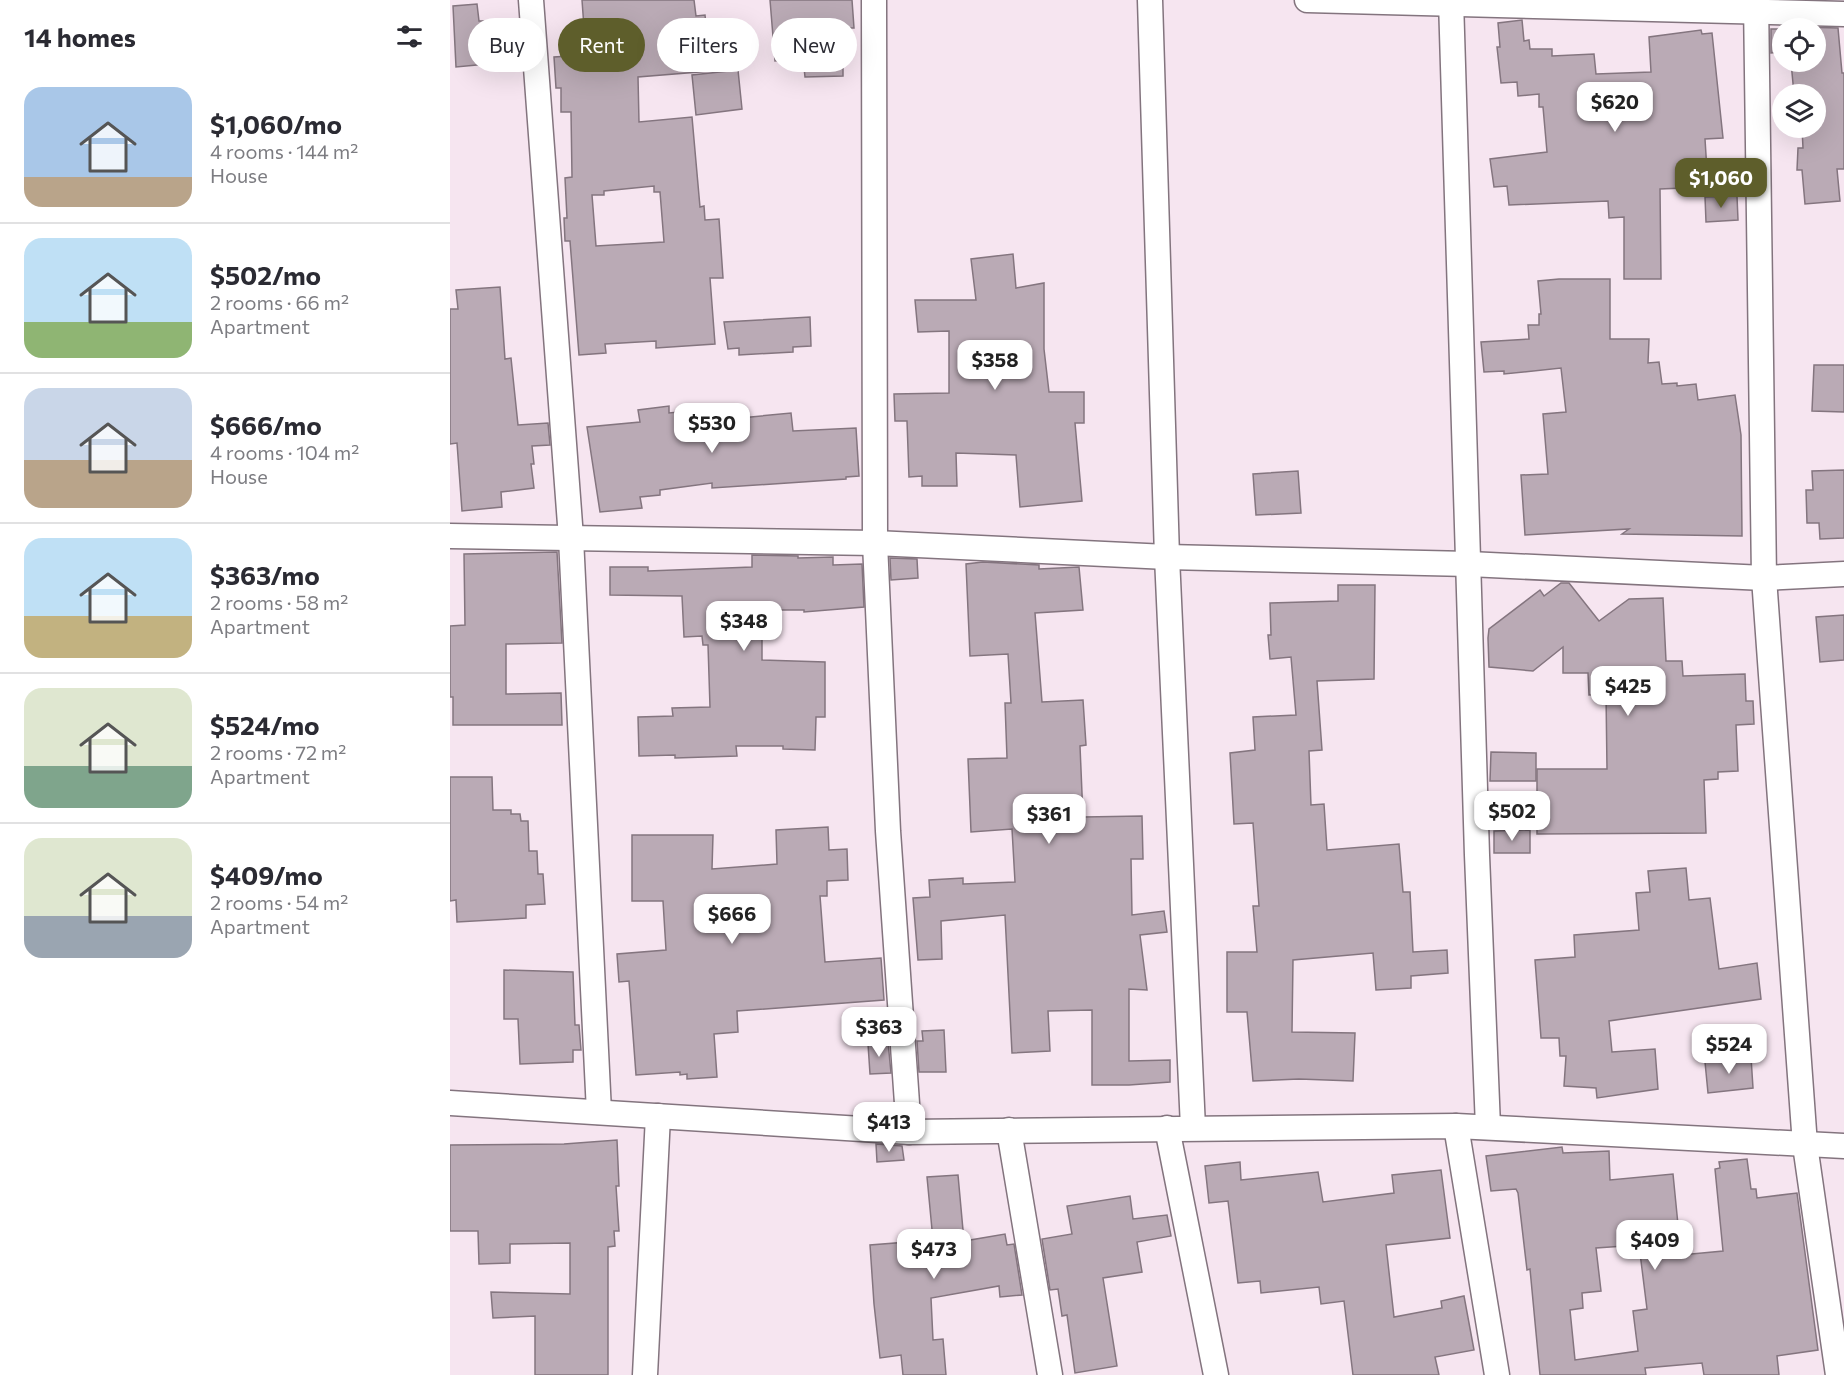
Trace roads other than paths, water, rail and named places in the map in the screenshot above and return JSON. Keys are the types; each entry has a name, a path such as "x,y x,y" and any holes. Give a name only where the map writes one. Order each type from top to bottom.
{"street":[{"path":"531,0 570,538 599,1112"},
{"path":"874,0 875,543 888,831 909,1132"},
{"path":"1150,0 1167,557 1193,1128"},
{"path":"1307,0 1756,5 1844,14"},
{"path":"1451,2 1477,855 1488,1127"},
{"path":"1756,5 1764,578 1805,1145 1838,1375"},
{"path":"450,536 875,543 1167,557 1468,564 1764,578 1844,574"},
{"path":"450,1103 909,1132 1456,1126 1844,1146"},
{"path":"645,1375 658,1116"},
{"path":"1456,1126 1497,1375"},
{"path":"1167,1128 1216,1375"},
{"path":"1009,1130 1050,1375"}]}
